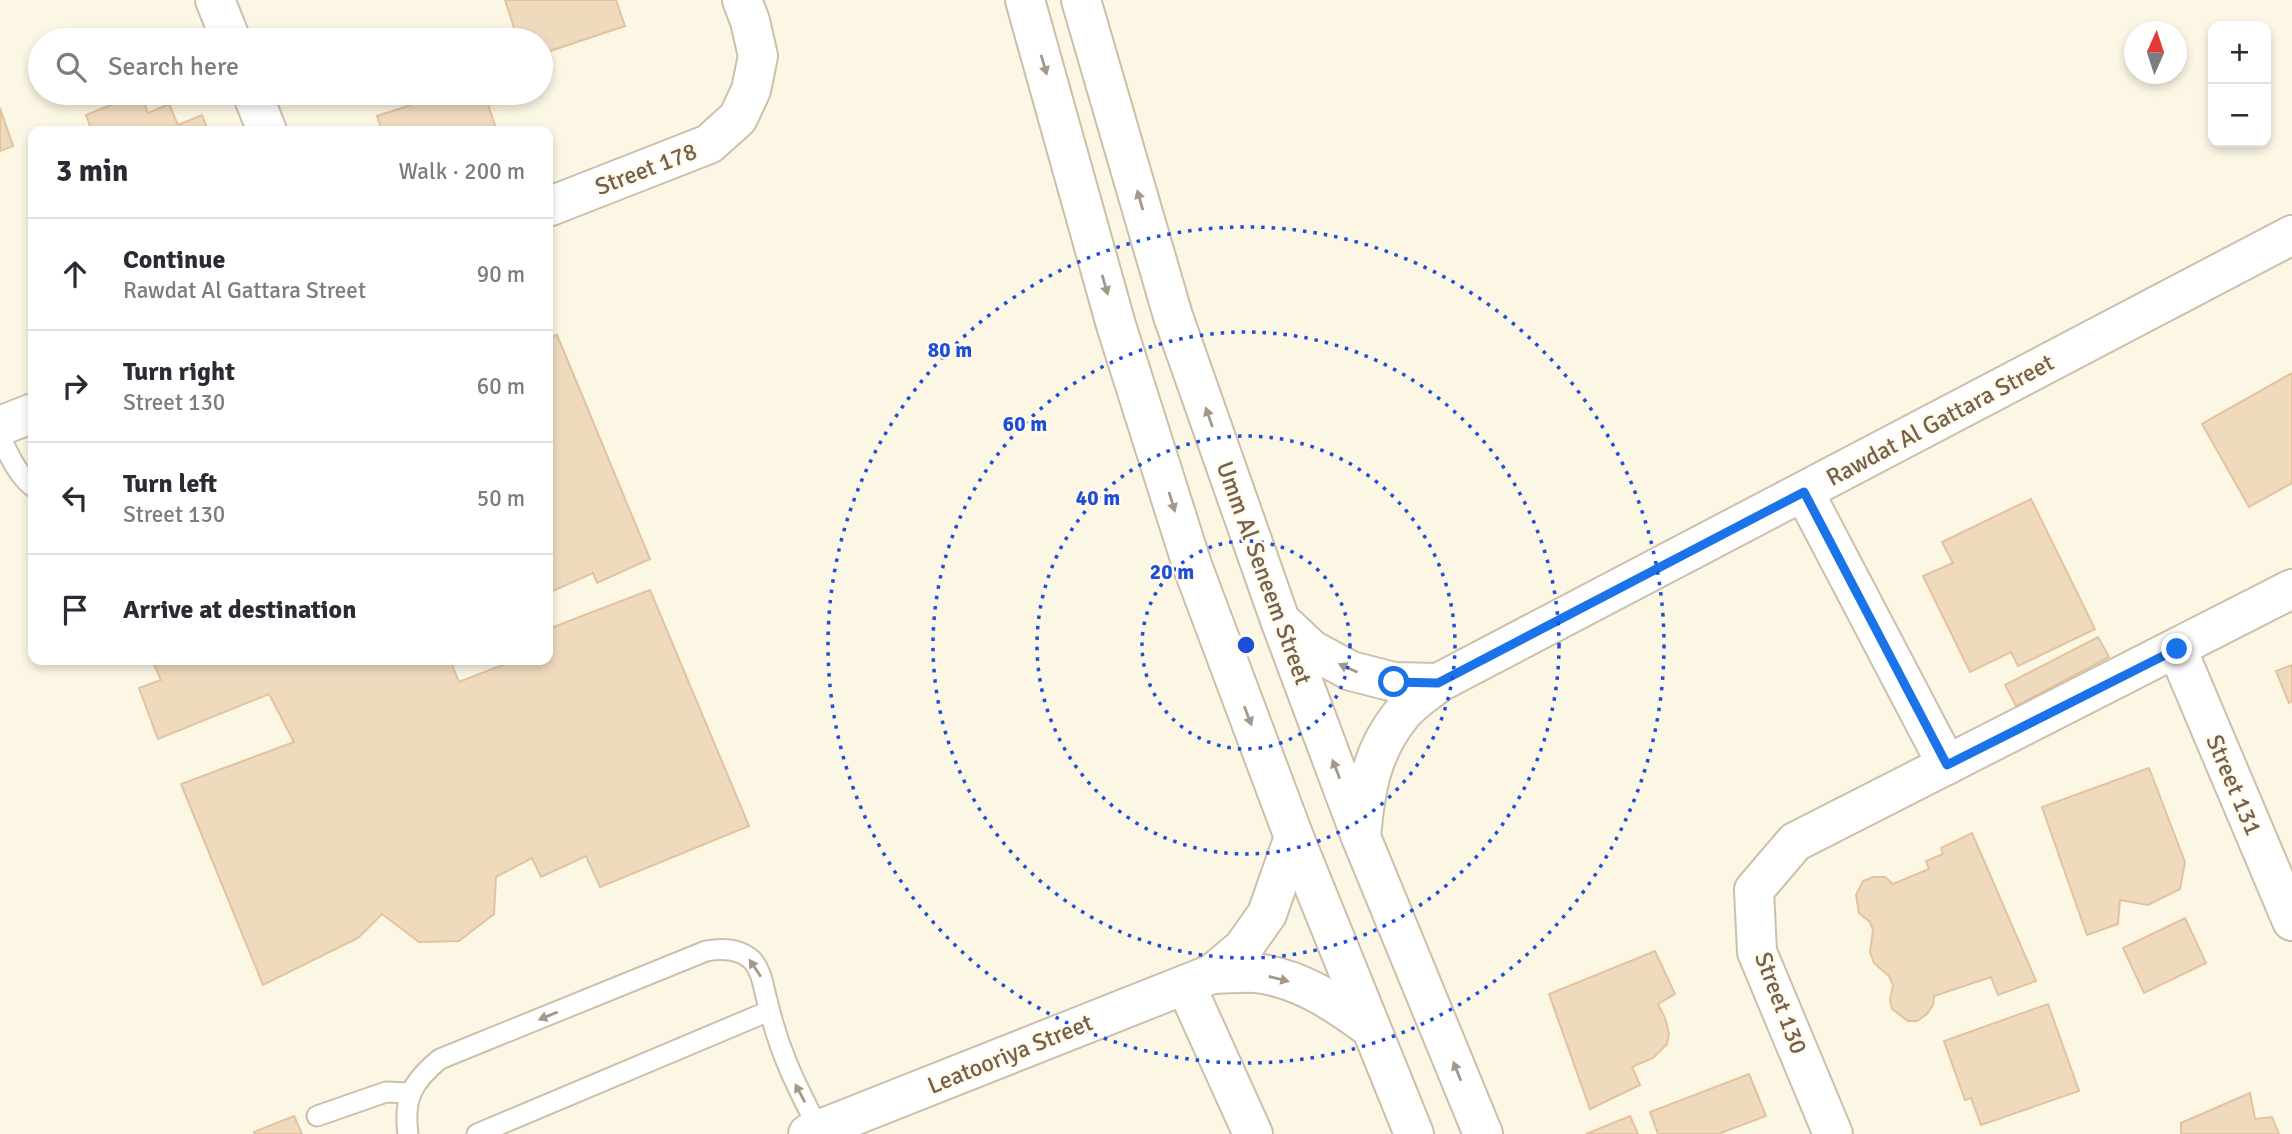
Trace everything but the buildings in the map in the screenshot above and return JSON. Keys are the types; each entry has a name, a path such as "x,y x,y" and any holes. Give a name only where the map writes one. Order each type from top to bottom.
{"street":[{"path":"215,0 226,28"},
{"name":"Street 178","path":"553,205 709,144 738,118 751,89 758,56 742,0"},
{"path":"1025,0 1116,325 1192,565 1294,837 1414,1134"},
{"name":"Umm Al Seneem Street","path":"1082,0 1173,316 1280,620 1361,837 1483,1134"},
{"path":"257,105 265,126"},
{"name":"Rawdat Al Gattara Street","path":"1361,837 1364,798 1376,753 1402,713 1438,683 2292,235"},
{"path":"0,426 28,415"},
{"path":"1804,492 1947,765"},
{"name":"Street 130","path":"1833,1134 1757,951 1754,890 1795,842 2292,589"},
{"name":"Rawdat Al Gattara Street","path":"1280,620 1312,650 1351,671 1394,682 1438,683"},
{"name":"Street 131","path":"2177,649 2292,921"},
{"name":"Leatooriya Street","path":"814,1132 1199,980 1243,948 1267,914 1294,837"},
{"name":"Leatooriya Street","path":"1199,980 1256,973 1299,984 1338,1004 1369,1027"},
{"path":"1199,980 1253,1134"}],"lane":[{"path":"0,436 11,460 28,483"},
{"path":"408,1134 405,1116 410,1093 422,1074 440,1059 706,951 722,948 737,951 751,960 760,973 782,1056 814,1132"},
{"path":"477,1134 769,1012"},
{"path":"317,1116 386,1091 410,1093"}],"route":[{"path":"1394,682 1438,683 1804,492 1947,765 2177,649"}]}
